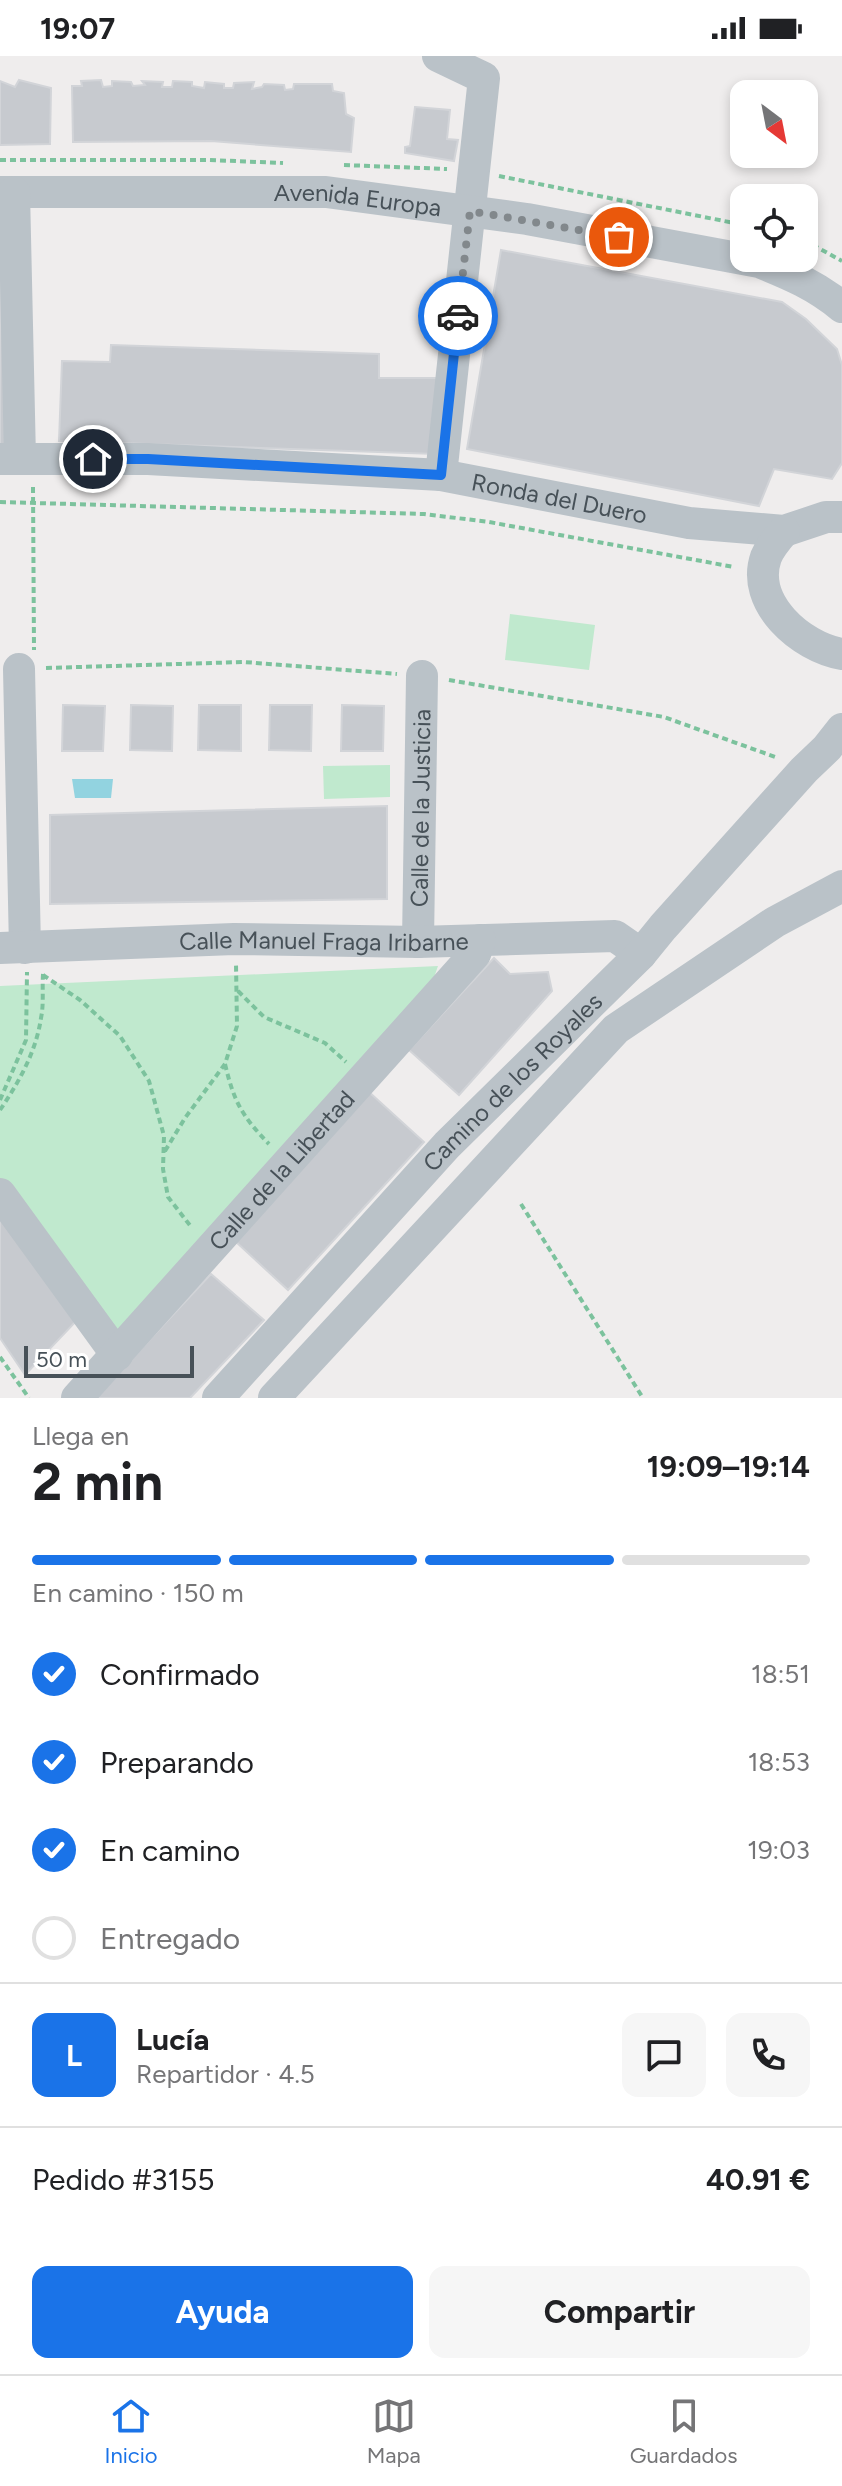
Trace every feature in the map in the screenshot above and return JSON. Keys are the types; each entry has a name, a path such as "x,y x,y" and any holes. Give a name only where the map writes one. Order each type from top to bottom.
{"street":[{"path":"438,56 484,78 441,475"},
{"path":"7,192 18,458"},
{"name":"Avenida Europa","path":"7,192 326,192 470,211 759,262 821,289 842,307"},
{"name":"Ronda del Duero","path":"18,458 148,459 441,475 689,523 784,531 826,517 842,517"},
{"path":"784,531 765,559 764,585 769,599 779,615 803,638 842,654"},
{"path":"27,661 28,955"},
{"name":"Calle de la Justicia","path":"418,942 422,676"},
{"name":"Camino de los Royales","path":"218,1398 447,1145 641,954 842,729"},
{"name":"Camino de los Royales","path":"274,1398 616,1029 775,922 842,886"},
{"name":"Calle Manuel Fraga Iribarne","path":"28,955 234,939 418,942 615,936 641,954"},
{"name":"Calle de la Libertad","path":"77,1398 475,954 480,940"},
{"path":"0,1194 117,1355"}],"path":[{"path":"818,248 842,261"},
{"path":"18,458 34,502 27,661"},
{"path":"0,502 424,514 489,522 734,567"},
{"path":"0,1100 26,1040 28,955"},
{"path":"0,1110 16,1087 33,1050 41,1018 28,955"},
{"path":"28,955 120,1036 149,1081 164,1136 163,1169 168,1197 192,1228 213,1248"},
{"path":"164,1153 185,1118 225,1064 237,1026 236,961"},
{"path":"236,989 264,1017 325,1043 365,1078"},
{"path":"225,1064 232,1095 250,1125 288,1164"},
{"path":"521,1204 643,1398"},
{"path":"0,1357 29,1398"}],"green space":[{"path":"510,614 595,625 589,670 505,660"},
{"path":"390,765 390,797 324,799 323,766"},
{"path":"438,966 429,992 115,1342 0,1185 0,986"}],"water":[{"path":"72,779 113,779 111,798 75,798"}],"building":[{"path":"19,80 51,88 50,144 0,145 0,81 15,87"},
{"path":"101,80 103,87 112,86 112,81 131,82 133,86 145,85 142,81 163,82 162,87 172,87 173,81 192,82 192,86 204,88 205,82 233,88 234,83 254,82 252,89 264,84 284,85 285,90 293,89 294,84 332,84 333,91 344,93 346,114 354,118 351,152 211,141 73,142 72,86 82,86 81,81"},
{"path":"415,107 450,110 447,139 458,140 454,161 405,153 405,147 410,146"},
{"path":"0,234 8,444 0,444"},
{"path":"501,250 782,302 806,319 837,349 842,365 842,463 832,479 774,469 759,506 467,449"},
{"path":"111,345 379,354 379,378 442,378 436,454 59,441 62,361 110,362"},
{"path":"63,705 105,706 103,751 62,751"},
{"path":"131,705 173,706 172,751 130,750"},
{"path":"199,705 241,705 241,751 198,750"},
{"path":"270,705 312,705 311,751 269,750"},
{"path":"342,705 384,706 383,751 341,751"},
{"path":"387,806 387,899 50,904 50,815"},
{"path":"494,958 510,974 548,972 552,991 459,1095 409,1050"},
{"path":"369,1092 424,1142 288,1290 236,1242"},
{"path":"0,1203 81,1316 25,1375 0,1338"},
{"path":"211,1274 264,1320 190,1398 95,1398"}],"way so far":[{"path":"458,316 470,211 619,237"}],"route":[{"path":"93,459 148,459 441,475 458,316"}]}
